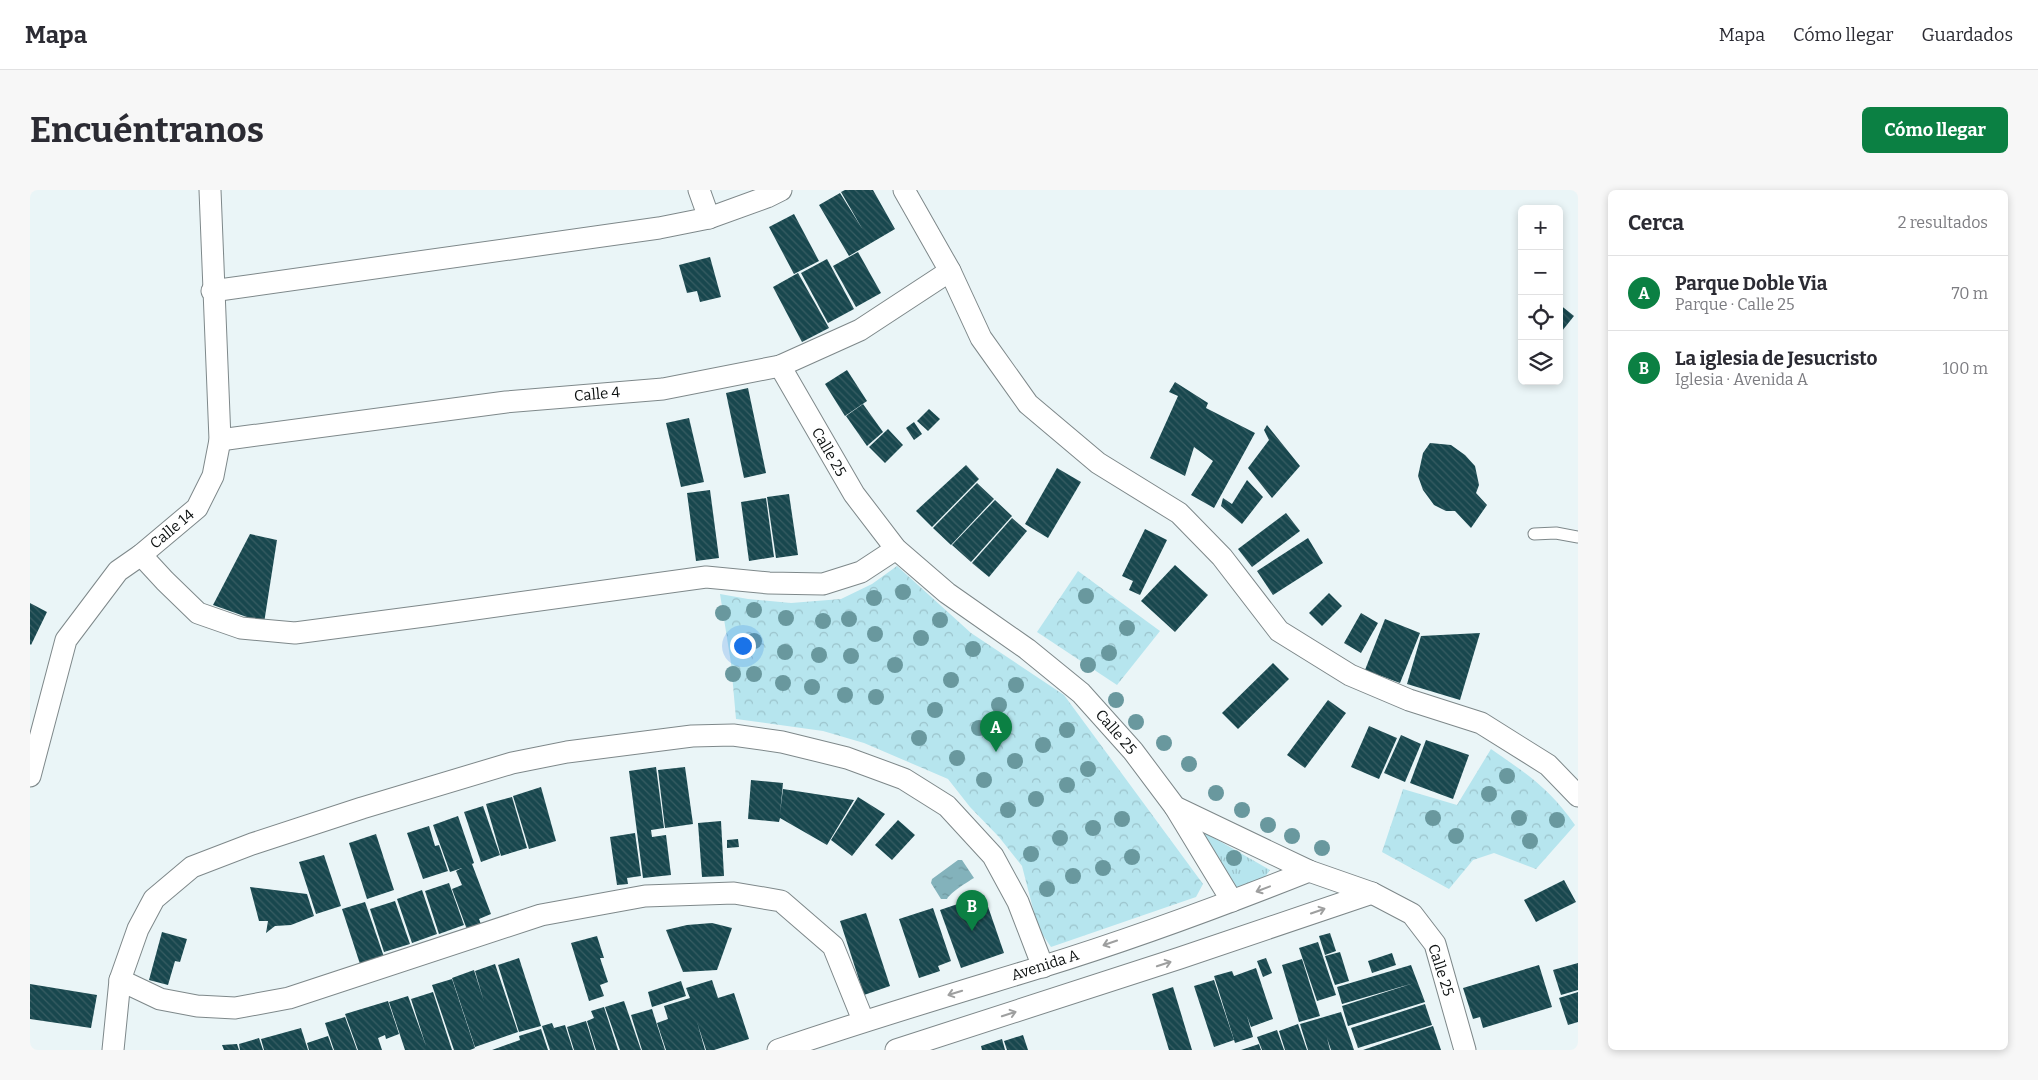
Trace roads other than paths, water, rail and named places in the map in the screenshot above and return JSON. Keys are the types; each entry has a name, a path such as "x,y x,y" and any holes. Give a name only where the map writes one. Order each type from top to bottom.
{"street":[{"name":"Calle 14","path":"30,776 66,640 118,571 141,555 198,508 213,476 220,440 212,291 210,190"},
{"path":"699,190 709,218"},
{"path":"212,291 659,228 709,218 781,190"},
{"path":"904,190 950,271 982,338 1028,404 1098,463 1180,513 1222,557 1279,631 1350,675 1409,700 1481,723 1548,764 1578,796"},
{"name":"Calle 4","path":"220,440 506,402 663,389 780,366 860,330 950,271"},
{"name":"Calle 25","path":"780,366 854,494 896,549 947,593 1028,649 1081,693 1133,752 1175,807 1308,871 1372,893 1412,914 1435,944 1465,1050"},
{"path":"141,555 198,612 241,628 296,633 706,576 768,584 823,584 861,572 896,549"},
{"path":"113,1050 120,980 138,929 154,898 192,866 362,808 512,763 567,752 692,736 733,735 782,742 847,758 904,779 947,806 993,856 1018,902 1043,966"},
{"path":"1175,807 1232,901"},
{"name":"Avenida A","path":"778,1050 863,1020 1043,966 1232,901 1308,871"},
{"path":"120,980 160,999 197,1006 235,1008 289,998 542,915 645,896 734,893 781,901 833,946 863,1020"},
{"path":"896,1050 1180,958 1372,893"}],"lane":[{"path":"1534,534 1556,533 1578,537"}],"water":[{"path":"958,860 962,860 974,878 947,899 941,899 931,883 932,879"}],"place":[{"name":"Parque Doble Via","path":"996,752"},
{"name":"La iglesia de Jesucristo","path":"972,931"}]}
